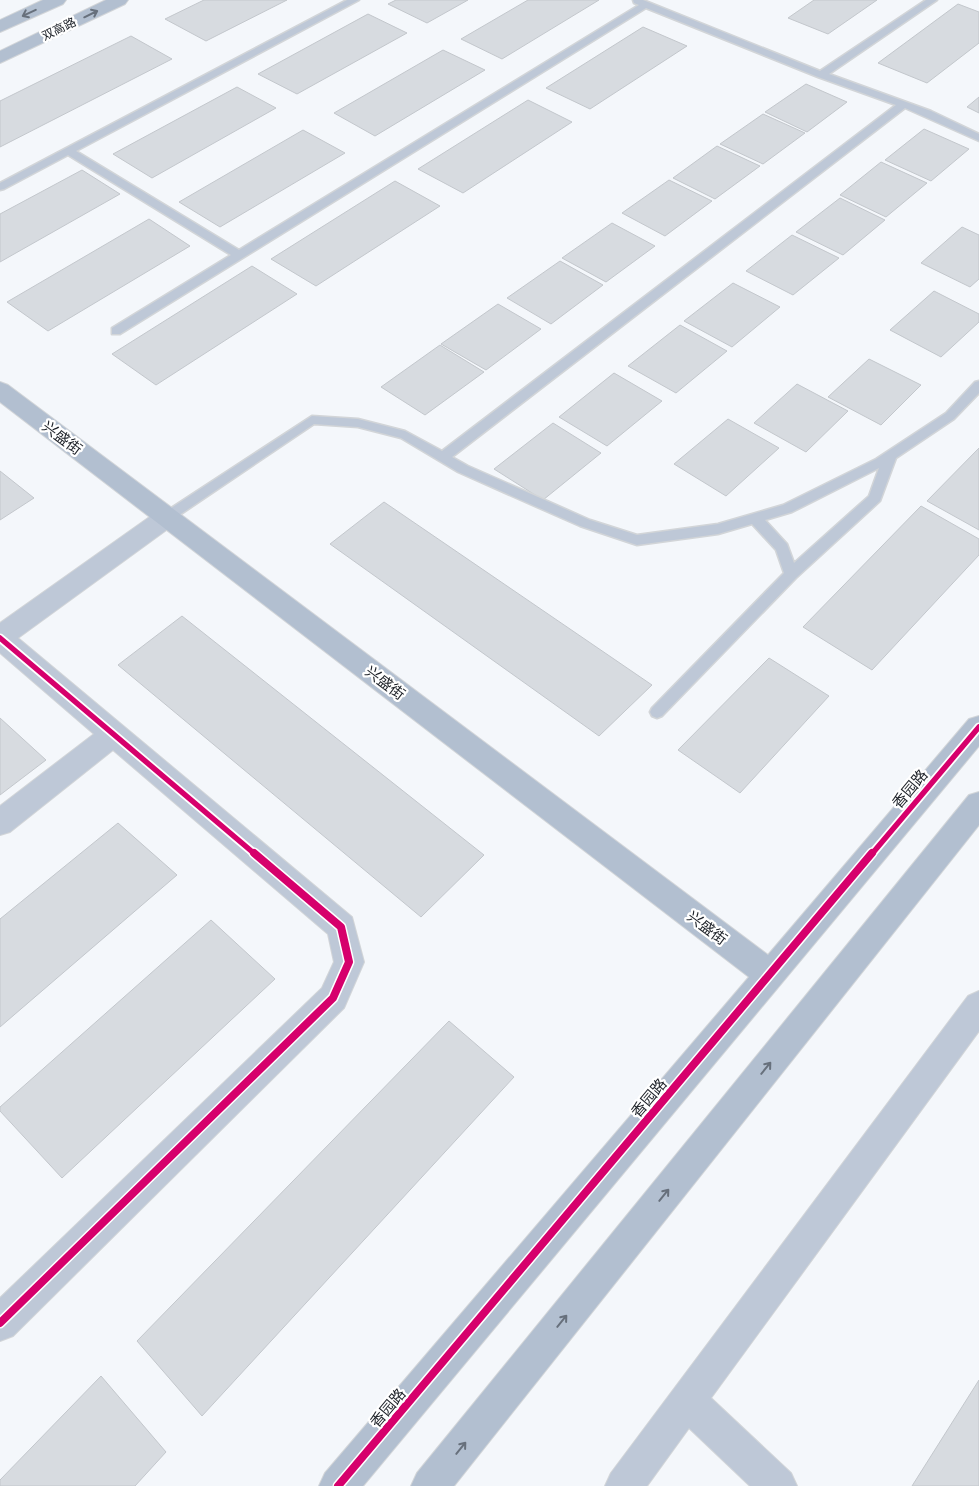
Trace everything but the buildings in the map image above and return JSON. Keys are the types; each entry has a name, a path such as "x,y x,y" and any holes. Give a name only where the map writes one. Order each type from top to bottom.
{"street":[{"name":"双高路","path":"0,27 57,0"},
{"name":"双高路","path":"0,58 119,0"},
{"name":"兴盛街","path":"0,390 770,975"},
{"path":"0,1323 333,998 349,962 342,927 0,637 167,517"},
{"name":"香园路","path":"338,1486 979,727"},
{"path":"0,823 113,734"},
{"path":"430,1486 979,804"},
{"path":"624,1486 979,1007"},
{"path":"687,1401 778,1486"}],"lane":[{"path":"0,187 354,0"},
{"path":"821,75 932,0"},
{"path":"116,332 638,1 821,75 904,105 979,138"},
{"path":"443,458 904,105"},
{"path":"68,151 239,255"},
{"path":"167,517 312,420 358,424 405,435 463,469 585,523 637,540 718,529 787,509 890,457 950,416 979,385"},
{"path":"657,712 791,574 875,498 890,457"},
{"path":"755,518 782,548 791,574"}],"cycle path":[{"path":"0,638 341,927 349,962 333,998 0,1323"},
{"path":"338,1486 979,727"}]}
